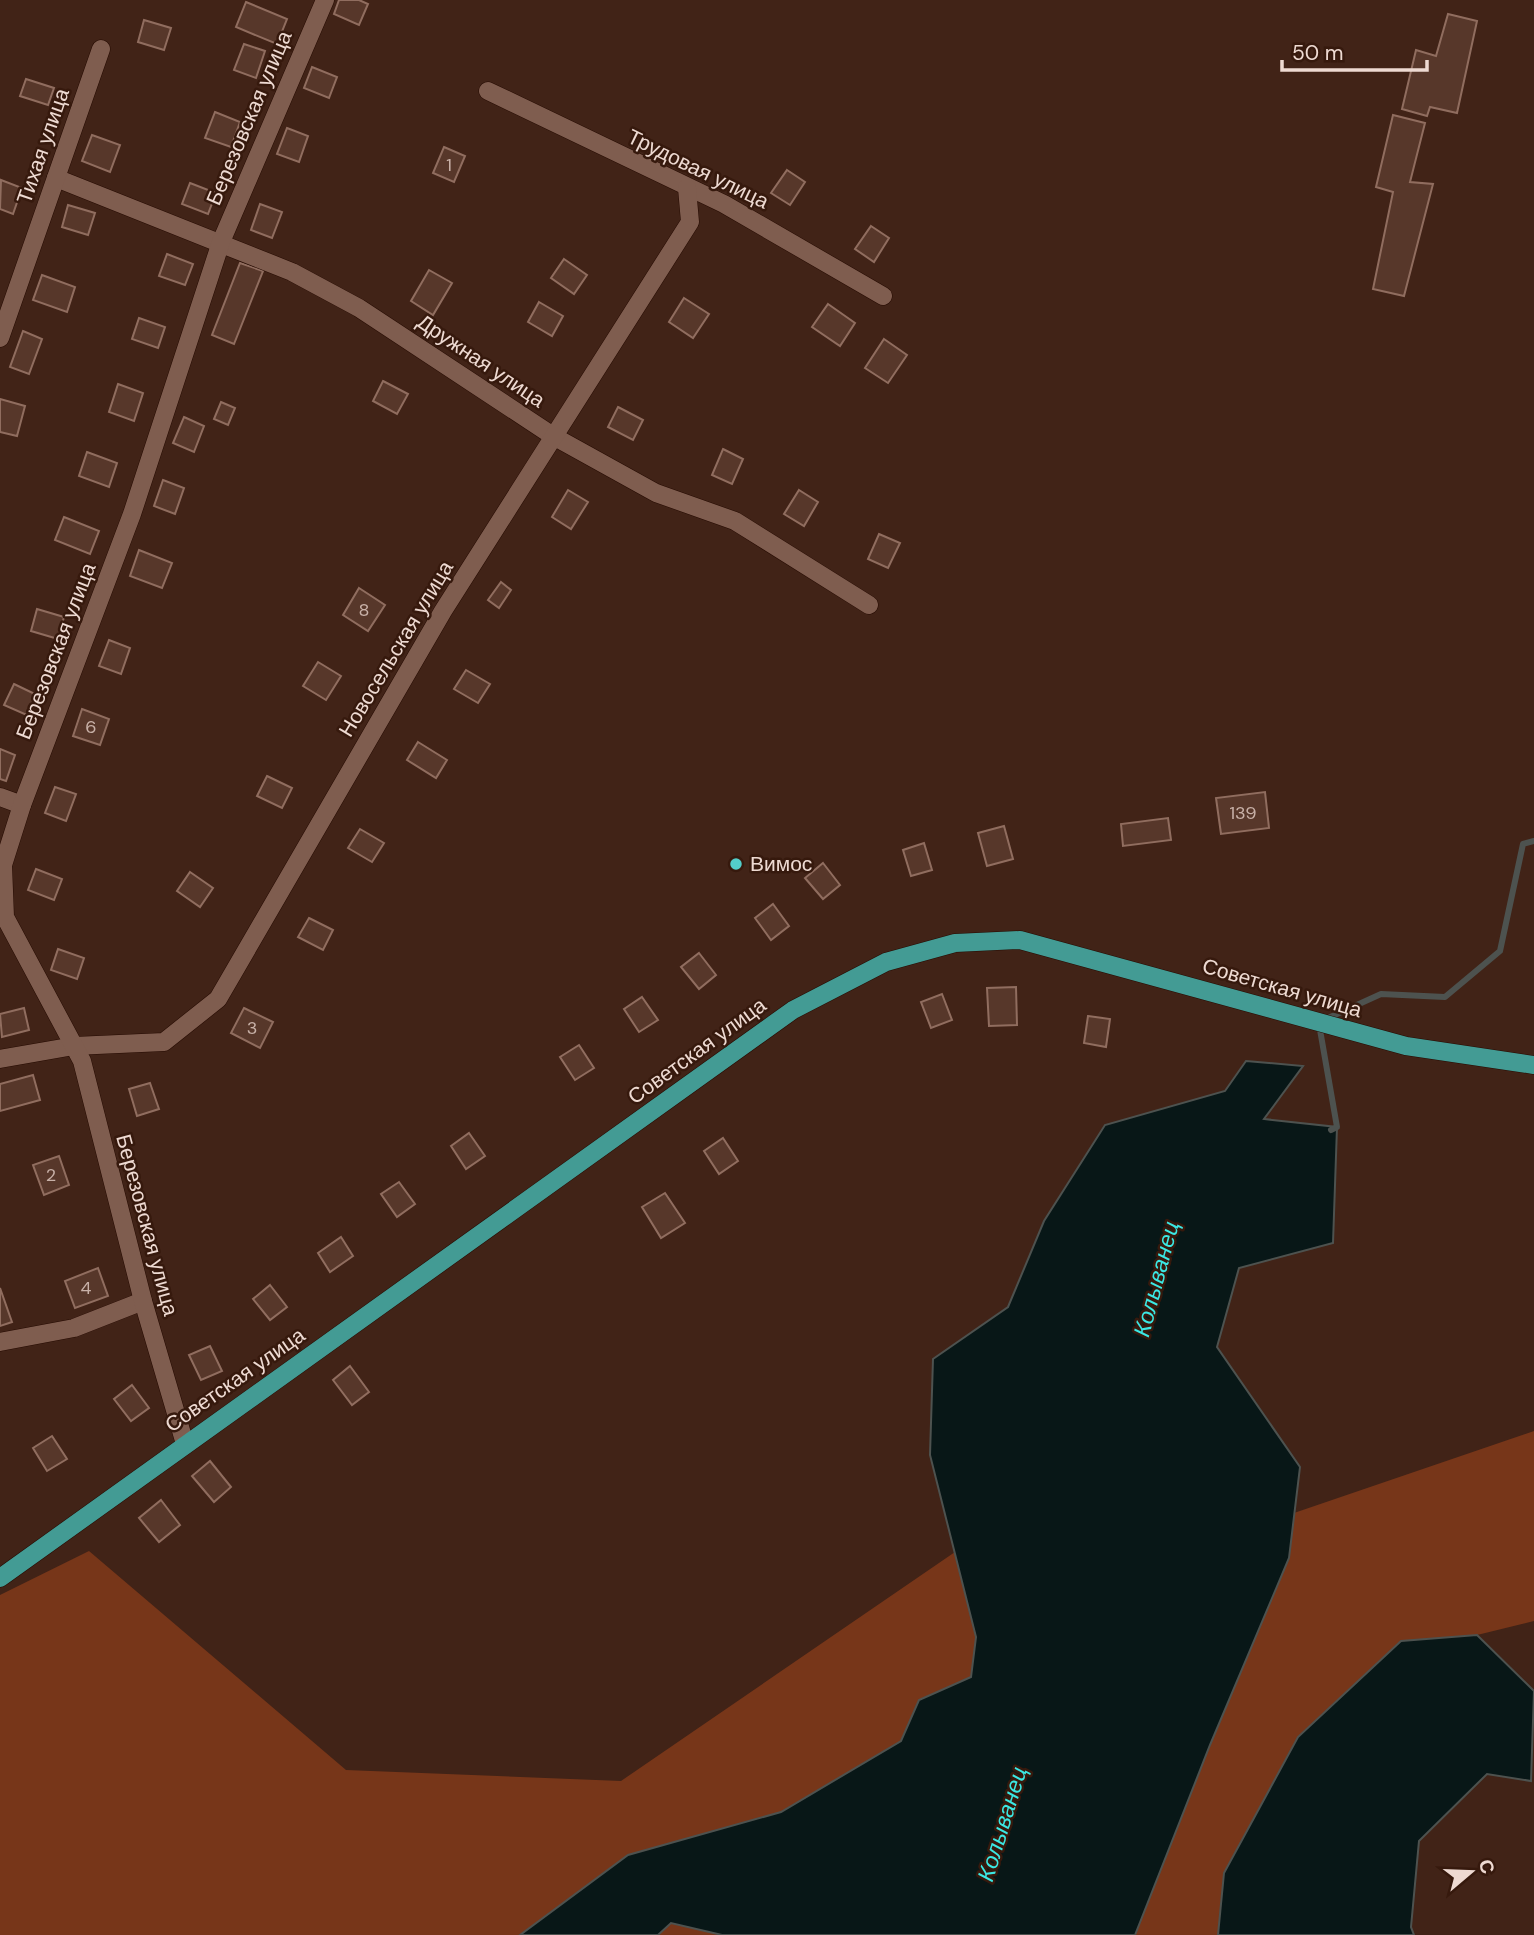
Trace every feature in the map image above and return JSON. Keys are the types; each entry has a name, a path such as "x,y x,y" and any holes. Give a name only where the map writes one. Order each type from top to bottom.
{"main road":[{"name":"Советская улица","path":"0,1578 793,1010 886,962 955,943 1020,940 1406,1046 1534,1065"}],"street":[{"name":"Березовская улица","path":"185,1444 143,1301 82,1061 5,917 3,865 22,805 132,514 221,242 325,0"},
{"name":"Тихая улица","path":"0,338 101,49"},
{"name":"Трудовая улица","path":"488,92 724,204 883,296"},
{"name":"Дружная улица","path":"56,178 292,272 359,308 553,436 656,493 734,521 869,605"},
{"name":"Новосельская улица","path":"0,1059 74,1046 164,1042 218,999 443,611 690,222 687,188"},
{"path":"0,797 22,805"},
{"path":"0,1342 74,1328 143,1301"}],"shaded area":[{"path":"1534,1431 1534,1621 1477,1635 1401,1641 1224,1873 1218,1935 1135,1935 1210,1745 1289,1558 1294,1513"},
{"path":"89,1551 346,1770 621,1781 955,1552 976,1638 971,1677 919,1700 901,1741 781,1812 628,1855 520,1935 0,1935 0,1595"},
{"path":"671,1923 722,1935 658,1935"}],"water":[{"path":"1246,1061 1303,1066 1264,1119 1337,1127 1333,1243 1239,1268 1217,1347 1300,1467 1289,1558 1210,1745 1135,1935 722,1935 671,1923 658,1935 520,1935 628,1855 781,1812 901,1741 919,1700 971,1677 976,1637 930,1455 933,1359 1008,1307 1044,1221 1105,1125 1225,1091"},
{"path":"1477,1635 1534,1691 1531,1781 1487,1774 1419,1841 1411,1927 1414,1935 1218,1935 1224,1873 1298,1737 1401,1641"}],"building":[{"path":"339,0 359,0 368,4 359,25 334,14"},
{"path":"246,2 287,19 277,44 236,27"},
{"path":"1448,14 1477,21 1457,113 1430,107 1427,116 1402,109 1416,50 1436,56"},
{"path":"144,20 171,28 164,50 138,42"},
{"path":"244,44 265,51 256,78 234,70"},
{"path":"312,67 337,77 329,98 304,88"},
{"path":"26,79 54,88 48,105 20,96"},
{"path":"215,112 240,122 231,147 205,138"},
{"path":"1393,115 1425,123 1410,182 1433,184 1404,296 1373,289 1393,192 1376,187"},
{"path":"287,128 308,136 299,162 277,154"},
{"path":"92,135 120,145 110,172 82,161"},
{"path":"444,147 465,156 454,182 433,173"},
{"path":"787,170 805,182 790,205 771,193"},
{"path":"1,180 22,188 13,214 0,209"},
{"path":"190,183 216,193 208,214 182,204"},
{"path":"260,204 282,212 272,238 251,230"},
{"path":"68,205 95,213 88,235 62,227"},
{"path":"871,226 889,238 874,262 855,249"},
{"path":"167,254 193,264 185,285 159,276"},
{"path":"564,259 587,275 574,294 551,278"},
{"path":"240,263 263,271 234,344 212,335"},
{"path":"429,270 452,283 433,315 411,301"},
{"path":"42,275 75,287 67,312 33,300"},
{"path":"684,298 709,314 693,338 669,322"},
{"path":"539,302 563,316 552,336 528,322"},
{"path":"828,304 855,323 840,346 812,327"},
{"path":"139,318 165,327 158,348 132,339"},
{"path":"23,331 42,339 29,374 10,367"},
{"path":"884,339 907,355 888,383 865,368"},
{"path":"383,381 408,394 397,414 373,401"},
{"path":"118,384 143,393 134,421 109,412"},
{"path":"0,399 25,406 17,436 0,432"},
{"path":"221,402 235,408 228,425 214,419"},
{"path":"618,407 643,420 633,440 608,427"},
{"path":"184,417 204,426 194,452 173,443"},
{"path":"723,449 743,459 732,484 712,475"},
{"path":"87,452 117,463 109,487 79,476"},
{"path":"163,480 184,488 175,514 154,506"},
{"path":"568,490 588,502 571,529 552,517"},
{"path":"799,490 818,502 804,526 784,514"},
{"path":"64,517 99,531 90,554 55,540"},
{"path":"879,534 900,543 888,568 868,559"},
{"path":"139,550 172,563 162,588 130,576"},
{"path":"501,582 511,590 499,608 488,600"},
{"path":"359,588 385,605 368,631 343,615"},
{"path":"37,609 64,617 58,639 31,631"},
{"path":"109,640 130,648 121,674 99,666"},
{"path":"318,662 341,676 326,700 303,686"},
{"path":"466,670 490,684 478,703 454,689"},
{"path":"14,684 39,696 29,716 4,705"},
{"path":"82,709 109,719 100,745 73,736"},
{"path":"418,742 447,760 436,778 407,760"},
{"path":"0,749 15,755 6,781 0,779"},
{"path":"267,776 292,788 282,808 257,796"},
{"path":"55,787 76,794 66,821 45,813"},
{"path":"1265,792 1269,828 1221,834 1216,798"},
{"path":"1168,818 1171,840 1123,846 1121,824"},
{"path":"1004,826 1013,859 987,866 978,833"},
{"path":"360,829 384,843 372,862 348,848"},
{"path":"924,843 932,870 911,876 903,850"},
{"path":"823,863 840,885 823,899 805,878"},
{"path":"36,869 62,879 54,900 28,890"},
{"path":"190,872 213,888 200,907 177,891"},
{"path":"773,904 789,926 771,940 755,918"},
{"path":"309,918 333,930 323,950 298,937"},
{"path":"58,949 84,958 77,979 51,970"},
{"path":"699,953 716,975 699,989 681,967"},
{"path":"1016,987 1017,1025 989,1026 987,988"},
{"path":"942,994 952,1020 931,1028 921,1002"},
{"path":"642,997 658,1020 639,1032 624,1009"},
{"path":"24,1008 29,1030 2,1037 0,1014"},
{"path":"244,1008 273,1022 260,1048 231,1033"},
{"path":"1088,1016 1110,1019 1106,1047 1084,1043"},
{"path":"579,1045 594,1068 575,1080 560,1057"},
{"path":"33,1075 40,1100 0,1111 0,1084"},
{"path":"150,1083 159,1109 137,1116 129,1089"},
{"path":"469,1133 485,1156 466,1169 451,1146"},
{"path":"723,1138 738,1161 719,1174 704,1151"},
{"path":"59,1156 69,1185 44,1195 33,1165"},
{"path":"399,1182 415,1204 397,1217 381,1194"},
{"path":"665,1193 685,1223 661,1238 642,1207"},
{"path":"341,1237 353,1256 330,1272 318,1253"},
{"path":"98,1268 108,1296 75,1308 65,1281"},
{"path":"270,1285 287,1307 270,1320 253,1299"},
{"path":"0,1288 12,1322 0,1326"},
{"path":"210,1346 222,1371 201,1380 189,1355"},
{"path":"350,1366 369,1392 352,1405 333,1380"},
{"path":"132,1385 149,1408 131,1421 114,1399"},
{"path":"52,1436 67,1459 47,1471 33,1448"},
{"path":"210,1461 231,1487 214,1502 192,1476"},
{"path":"161,1500 180,1525 159,1542 139,1518"}],"waterway":[{"name":"Колыванец","path":"1326,1019 1381,994 1445,997 1500,951 1523,844 1534,841"},
{"name":"Колыванец","path":"1319,1024 1337,1127 1331,1130"}],"place":[{"name":"Вимос","path":"736,864"}]}
